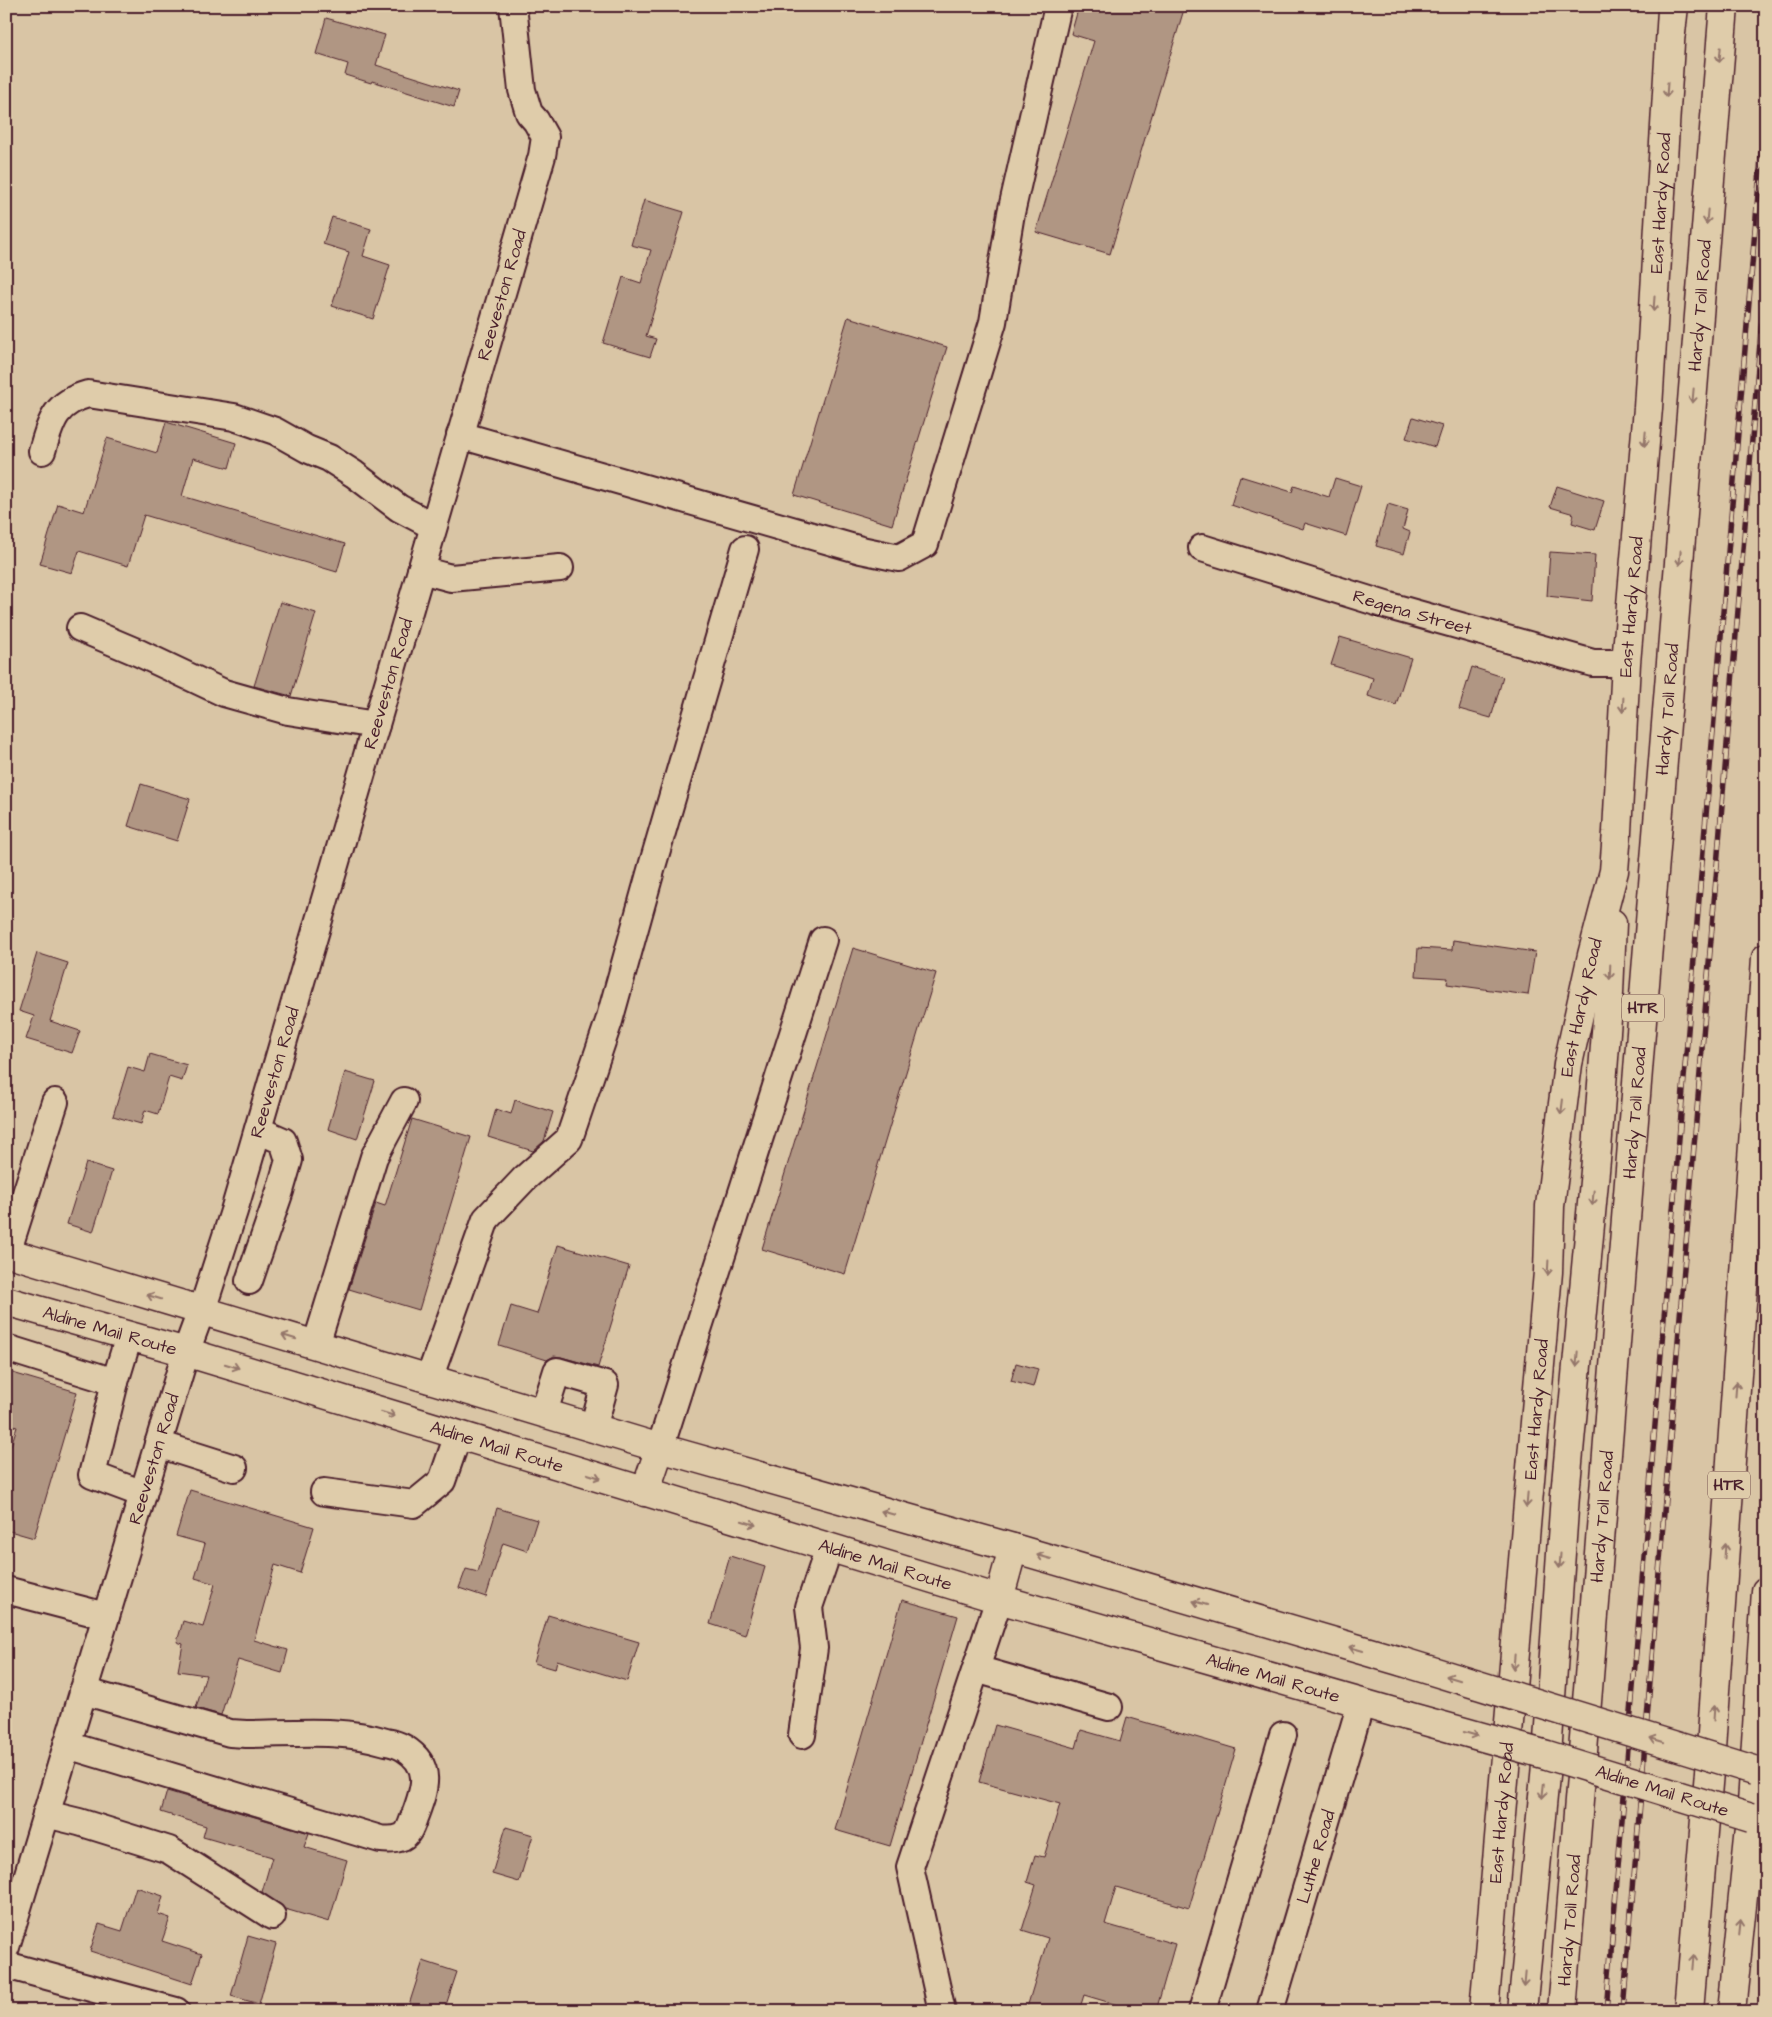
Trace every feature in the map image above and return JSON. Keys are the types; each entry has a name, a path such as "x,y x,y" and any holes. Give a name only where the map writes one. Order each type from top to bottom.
{"main road":[{"name":"East Hardy Road","path":"1484,2011 1548,1272 1550,1206 1568,1064 1592,955 1614,871 1618,832 1626,663 1648,408 1673,6"},
{"name":"Hardy Toll Road","path":"1562,2011 1724,6"},
{"path":"1522,2011 1547,1755 1564,1495 1597,1149 1609,993 1614,871"},
{"name":"HTR","path":"1688,2011 1711,1748 1766,958"},
{"path":"7,1252 660,1448 1403,1662 1760,1771"},
{"name":"Aldine Mail Route","path":"6,1301 186,1352 999,1599 1547,1755 1758,1820"},
{"path":"645,1492 660,1448"},
{"path":"999,1599 1012,1548"},
{"path":"1731,2011 1758,1820 1766,1592"}],"street":[{"name":"Reeveston Road","path":"6,1947 186,1352 226,1237 542,156 545,137 529,113 522,90 513,6"},
{"path":"460,435 861,550 899,558 925,544 993,322 1011,213 1058,6"},
{"path":"42,451 52,420 60,408 74,398 88,394 234,417 275,431 307,449 329,458 354,474 399,508 433,526"},
{"name":"Regena Street","path":"1202,548 1389,606 1593,663 1626,663"},
{"path":"429,1379 486,1219 524,1180 569,1139 610,1021 653,863 745,549"},
{"path":"420,570 451,578 560,568"},
{"path":"80,628 224,693 288,711 376,725"},
{"path":"660,1448 823,940"},
{"path":"316,1345 374,1157 404,1101"},
{"path":"7,1252 55,1102"},
{"path":"249,1281 289,1160 283,1141 258,1130"},
{"path":"129,1336 115,1382 92,1476 143,1494"},
{"path":"6,1348 115,1382"},
{"path":"544,1412 556,1371 605,1384 593,1428"},
{"path":"324,1492 414,1504 442,1482 458,1435"},
{"path":"158,1444 234,1468"},
{"path":"802,1735 814,1648 809,1608 830,1548"},
{"path":"6,1590 106,1616"},
{"path":"942,2011 910,1867 999,1599"},
{"path":"976,1669 1109,1707"},
{"path":"67,1744 380,1839 391,1840 403,1837 409,1831 425,1788 424,1775 416,1756 402,1746 365,1735 342,1733 230,1733 83,1691"},
{"name":"Luthe Road","path":"1270,2011 1361,1703"},
{"path":"1202,2011 1283,1735"},
{"path":"46,1814 79,1822 169,1850 272,1916"},
{"path":"6,1964 176,2011"}],"building":[{"path":"1079,6 1185,6 1110,254 1036,232 1094,41 1071,34"},
{"path":"326,18 385,35 376,65 459,91 454,107 372,81 371,83 345,75 348,64 316,54"},
{"path":"644,200 684,212 646,336 656,339 650,357 603,343 623,277 641,283 651,250 631,245"},
{"path":"332,217 371,229 363,256 390,265 373,319 332,306 349,252 323,244"},
{"path":"848,317 947,347 892,525 794,495"},
{"path":"1413,417 1442,426 1435,447 1406,438"},
{"path":"166,422 236,443 229,468 193,458 182,496 345,544 337,572 144,515 128,566 79,551 72,573 40,564 58,504 84,512 107,438 157,453"},
{"path":"1240,476 1292,492 1294,486 1329,497 1335,478 1361,486 1346,536 1305,523 1303,529 1231,505"},
{"path":"1557,486 1604,501 1595,530 1572,523 1574,514 1550,507"},
{"path":"1388,504 1408,510 1403,529 1410,532 1404,554 1376,546"},
{"path":"1550,552 1595,555 1592,601 1547,596"},
{"path":"280,602 316,613 291,696 254,686"},
{"path":"1340,637 1411,658 1396,705 1368,696 1373,678 1331,665"},
{"path":"1472,667 1503,677 1491,718 1459,709"},
{"path":"141,784 190,799 177,841 128,826"},
{"path":"1453,940 1535,952 1528,995 1447,984 1448,978 1416,976 1418,948 1452,950"},
{"path":"853,948 936,973 845,1274 762,1249"},
{"path":"37,953 68,963 50,1021 80,1031 72,1053 26,1039 34,1016 19,1011"},
{"path":"150,1054 187,1065 182,1081 169,1077 158,1114 145,1110 141,1124 113,1116 128,1067 145,1072"},
{"path":"345,1072 375,1081 357,1139 328,1129"},
{"path":"515,1100 553,1112 544,1141 533,1151 488,1137 496,1109 511,1114"},
{"path":"412,1119 471,1137 419,1310 349,1289 376,1203 385,1206"},
{"path":"86,1163 112,1171 93,1232 67,1224"},
{"path":"558,1245 629,1266 598,1367 554,1356 547,1360 499,1345 511,1306 537,1314"},
{"path":"1016,1363 1038,1369 1033,1387 1011,1381"},
{"path":"6,1371 77,1392 34,1538 6,1530 6,1461 17,1427 6,1424"},
{"path":"190,1490 314,1527 300,1573 275,1565 254,1640 288,1650 282,1673 238,1660 221,1715 196,1708 206,1675 178,1671 183,1644 177,1642 183,1621 203,1627 215,1584 195,1578 205,1544 176,1536"},
{"path":"497,1508 537,1520 527,1551 503,1543 486,1597 459,1588 466,1569 478,1572"},
{"path":"730,1556 765,1567 745,1635 710,1624"},
{"path":"902,1600 958,1616 890,1846 835,1830"},
{"path":"548,1615 639,1642 627,1681 557,1660 555,1669 534,1663"},
{"path":"1127,1717 1236,1749 1189,1908 1116,1887 1105,1924 1175,1944 1156,2011 1138,2011 1084,1995 1079,2011 1026,2011 1048,1938 1022,1930 1036,1885 1027,1882 1035,1855 1044,1857 1060,1804 979,1782 995,1725 1076,1748 1081,1730 1120,1741"},
{"path":"167,1791 309,1833 304,1847 347,1860 329,1922 285,1909 262,1892 272,1857 203,1837 206,1826 161,1812"},
{"path":"506,1827 533,1835 519,1882 492,1874"},
{"path":"136,1887 163,1896 158,1914 170,1918 162,1941 202,1954 192,1984 90,1951 99,1924 122,1931"},
{"path":"248,1936 276,1944 259,2004 231,1996"},
{"path":"423,1961 457,1972 444,2011 407,2011"}],"railway":[{"path":"1606,2011 1766,98"},
{"path":"1623,2011 1766,269"}]}
